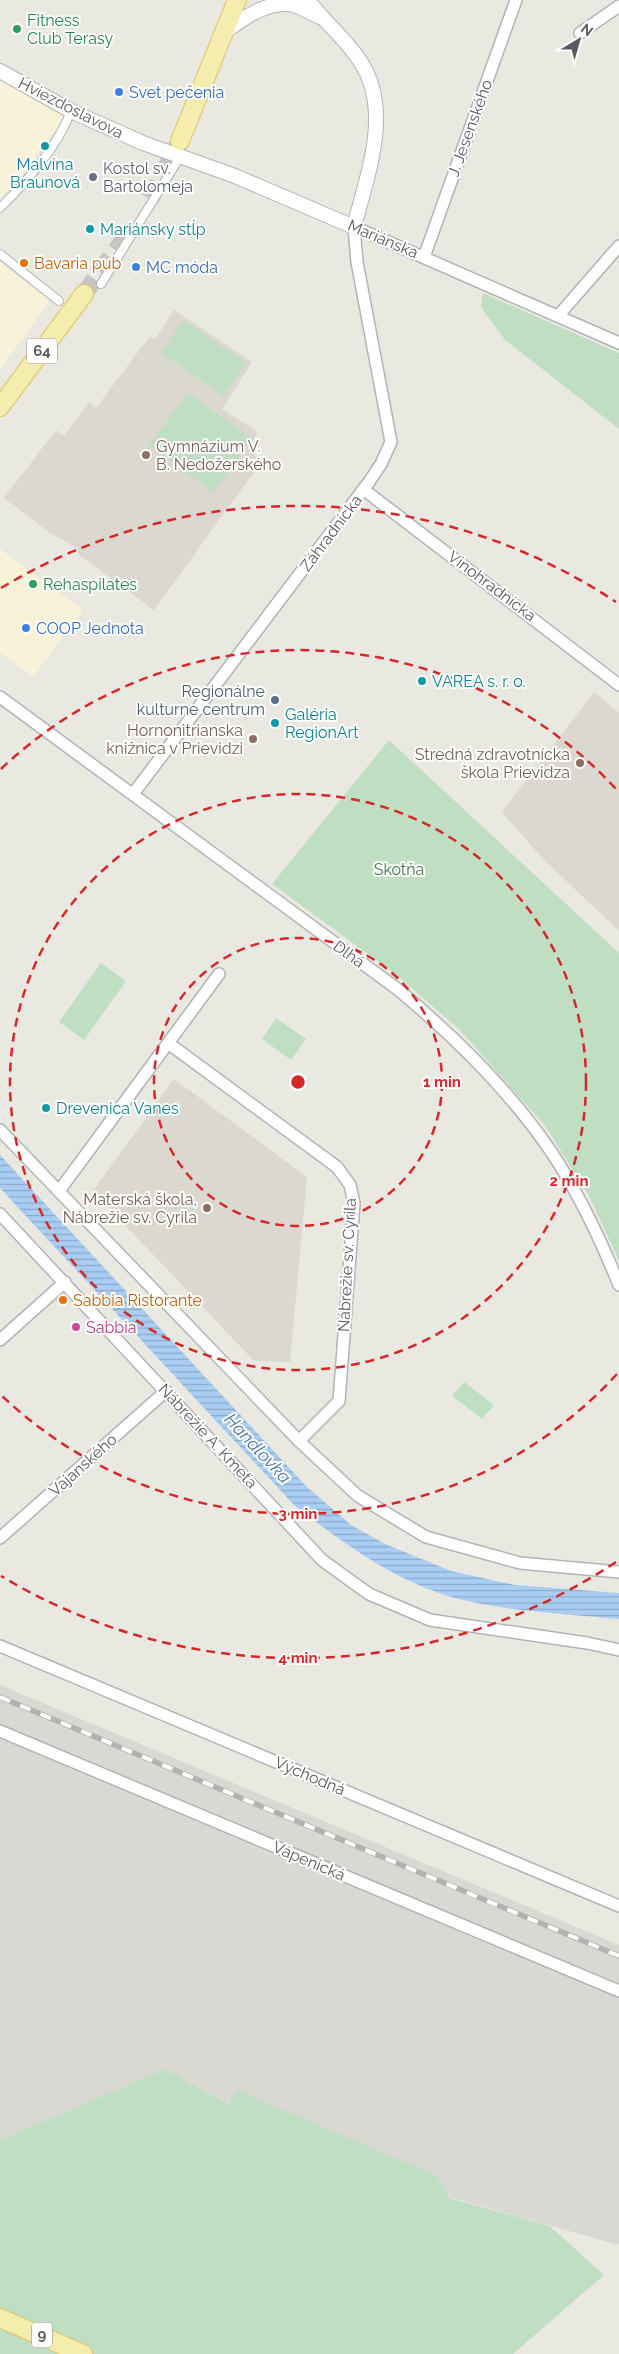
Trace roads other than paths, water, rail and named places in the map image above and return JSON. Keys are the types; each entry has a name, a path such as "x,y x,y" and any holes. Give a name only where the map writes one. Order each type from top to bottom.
{"main road":[{"path":"180,149 237,0"},
{"path":"228,25 248,0"},
{"name":"64","path":"0,408 84,294"},
{"name":"9","path":"0,2318 83,2354"}],"street":[{"name":"J. Jesenského","path":"424,257 516,0"},
{"path":"307,1 360,60 376,100 378,117 354,227"},
{"path":"228,25 272,5 293,5 322,18"},
{"path":"580,33 619,6"},
{"name":"Hviezdoslavova","path":"0,71 70,111 143,143"},
{"path":"0,208 26,180 63,132 70,111"},
{"name":"Mariánska","path":"143,143 180,149 235,176 619,343"},
{"path":"101,284 180,149"},
{"name":"Záhradnícka","path":"133,794 363,489 381,464 390,442 357,262 354,227"},
{"path":"558,316 619,246"},
{"path":"0,254 59,300"},
{"name":"Vinohradnícka","path":"363,489 619,685"},
{"name":"Dlhá","path":"0,697 396,988 451,1036 495,1081 550,1150 589,1218 619,1285"},
{"path":"59,1191 219,974"},
{"name":"Nábrežie sv. Cyrila","path":"168,1043 337,1167 350,1185 354,1203 338,1402 300,1441"},
{"path":"0,1130 300,1441 358,1496 426,1537 520,1563 619,1572"},
{"name":"Nábrežie A. Kmeťa","path":"0,1214 322,1560 369,1594 430,1620 587,1643 619,1650"},
{"path":"0,1340 65,1282"},
{"name":"Vajanského","path":"0,1538 166,1391"},
{"name":"Východná","path":"0,1646 619,1906"},
{"name":"Vápenická","path":"0,1731 619,1991"}],"water":[{"name":"Handlovka","path":"0,1155 306,1486 351,1525 385,1544 451,1571 515,1585 619,1593 619,1619 502,1607 463,1600 440,1593 395,1574 374,1562 313,1520 294,1505 0,1188"}],"tunnel":[{"path":"150,199 180,141"},
{"path":"84,294 131,230"}],"railway":[{"path":"0,1697 619,1956"}],"place":[{"name":"Fitness Club Terasy","path":"17,29"},
{"name":"Svet pečenia","path":"119,92"},
{"name":"Malvína Braunová","path":"45,146"},
{"name":"Kostol sv. Bartolomeja","path":"93,177"},
{"name":"Mariánsky stĺp","path":"90,229"},
{"name":"Bavaria pub","path":"24,263"},
{"name":"MC móda","path":"136,267"},
{"name":"Gymnázium V. B. Nedožerského","path":"146,455"},
{"name":"Rehaspilates","path":"33,584"},
{"name":"COOP Jednota","path":"26,628"},
{"name":"VAREA s. r. o.","path":"422,681"},
{"name":"Regionálne kulturne centrum","path":"275,700"},
{"name":"Galéria RegionArt","path":"275,723"},
{"name":"Hornonitrianska knižnica v Prievidzi","path":"253,739"},
{"name":"Stredná zdravotnícka škola Prievidza","path":"580,763"},
{"name":"Drevenica Vanes","path":"46,1108"},
{"name":"Materská škola, Nábrežie sv. Cyrila","path":"207,1208"},
{"name":"Sabbia Ristorante","path":"63,1300"},
{"name":"Sabbia","path":"76,1327"}],"park label":[{"name":"Skotňa","path":"399,869"}]}
